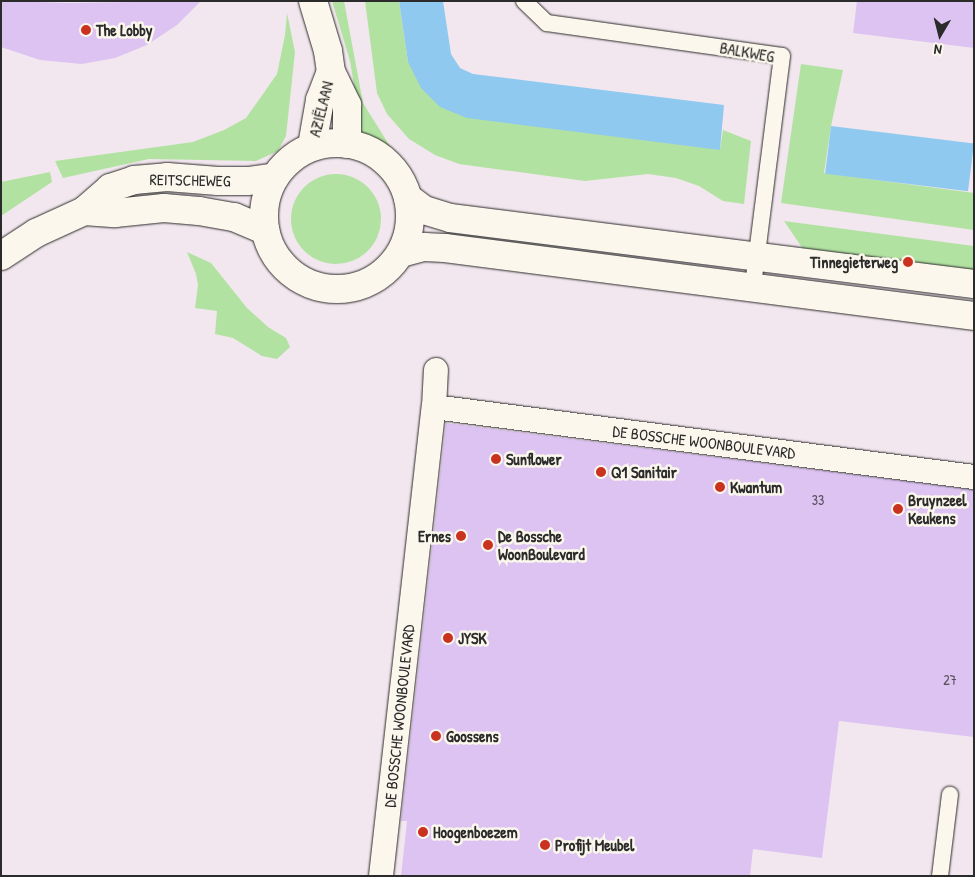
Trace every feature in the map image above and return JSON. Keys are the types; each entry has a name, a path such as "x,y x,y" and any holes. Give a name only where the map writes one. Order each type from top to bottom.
{"street":[{"name":"AZIËLAAN","path":"313,1 328,51 331,72 346,105 347,144"},
{"name":"AZIËLAAN","path":"312,146 320,100 331,72"},
{"path":"347,144 375,154 390,166 401,180 408,198 410,216 408,235 401,253 392,265 367,283 353,288 334,289 304,281 286,269 273,251 265,230 264,212 268,194 276,177 286,164 312,146 347,144"},
{"name":"REITSCHEWEG","path":"1,256 36,233 84,211 110,188 134,180 167,177 240,181 276,177"},
{"path":"408,198 424,210 450,218 757,255 974,284"},
{"name":"REITSCHEWEG","path":"84,211 115,213 164,208 199,211 234,217 265,230"},
{"path":"401,253 424,247 445,248 974,316"},
{"name":"DE BOSSCHE WOONBOULEVARD","path":"380,876 434,407 436,370"},
{"name":"DE BOSSCHE WOONBOULEVARD","path":"434,407 974,477"}],"lane":[{"name":"BALKWEG","path":"524,1 547,23 782,56 753,287"},
{"path":"940,876 950,795"}],"shaded area":[{"name":"De Bossche WoonBoulevard","path":"1,1 974,1 974,876 1,876"}],"green space":[{"path":"332,1 344,1 363,103 391,148 363,139 350,61"},
{"path":"365,1 399,1 408,62 720,150 723,130 751,141 744,204 723,201 699,186 676,178 648,174 585,181 459,164 435,155 409,139 387,114 377,93"},
{"path":"287,13 295,52 286,136 278,151 256,161 149,159 63,178 55,161 193,142 224,130 246,118 277,74 285,35"},
{"path":"801,64 843,70 831,126 824,173 974,193 974,230 781,203"},
{"path":"50,172 52,182 1,216 1,182"},
{"path":"336,174 345,175 361,182 373,194 380,210 380,228 373,244 361,256 345,263 336,264 327,263 311,256 299,244 292,228 291,219 292,210 299,194 311,182 327,175"},
{"path":"784,221 974,246 974,271 805,252"},
{"path":"187,252 211,263 247,308 268,327 286,338 290,347 277,359 262,356 233,338 215,334 217,311 195,308 198,285 196,274"}],"water":[{"path":"399,1 443,1 451,54 460,68 473,74 724,105 720,150 467,118 440,107 421,88 408,62"},
{"path":"831,126 974,144 968,191 825,174"}],"building":[{"name":"The Lobby","path":"1,1 69,3 201,1 177,25 147,45 115,58 82,64 40,60 1,47"},
{"path":"857,1 974,1 974,48 853,33"},
{"path":"446,423 974,490 974,737 839,721 822,858 753,849 750,876 401,876 407,821 401,821"}],"place":[{"name":"The Lobby","path":"86,30"},
{"name":"Tinnegieterweg","path":"908,262"},
{"name":"Sunflower","path":"496,459"},
{"name":"Q1 Sanitair","path":"601,472"},
{"name":"Kwantum","path":"720,487"},
{"name":"Bruynzeel Keukens","path":"898,509"},
{"name":"Ernes","path":"461,536"},
{"name":"De Bossche WoonBoulevard","path":"488,545"},
{"name":"JYSK","path":"448,638"},
{"name":"Goossens","path":"436,736"},
{"name":"Hoogenboezem","path":"423,832"},
{"name":"Profijt Meubel","path":"545,845"}]}
